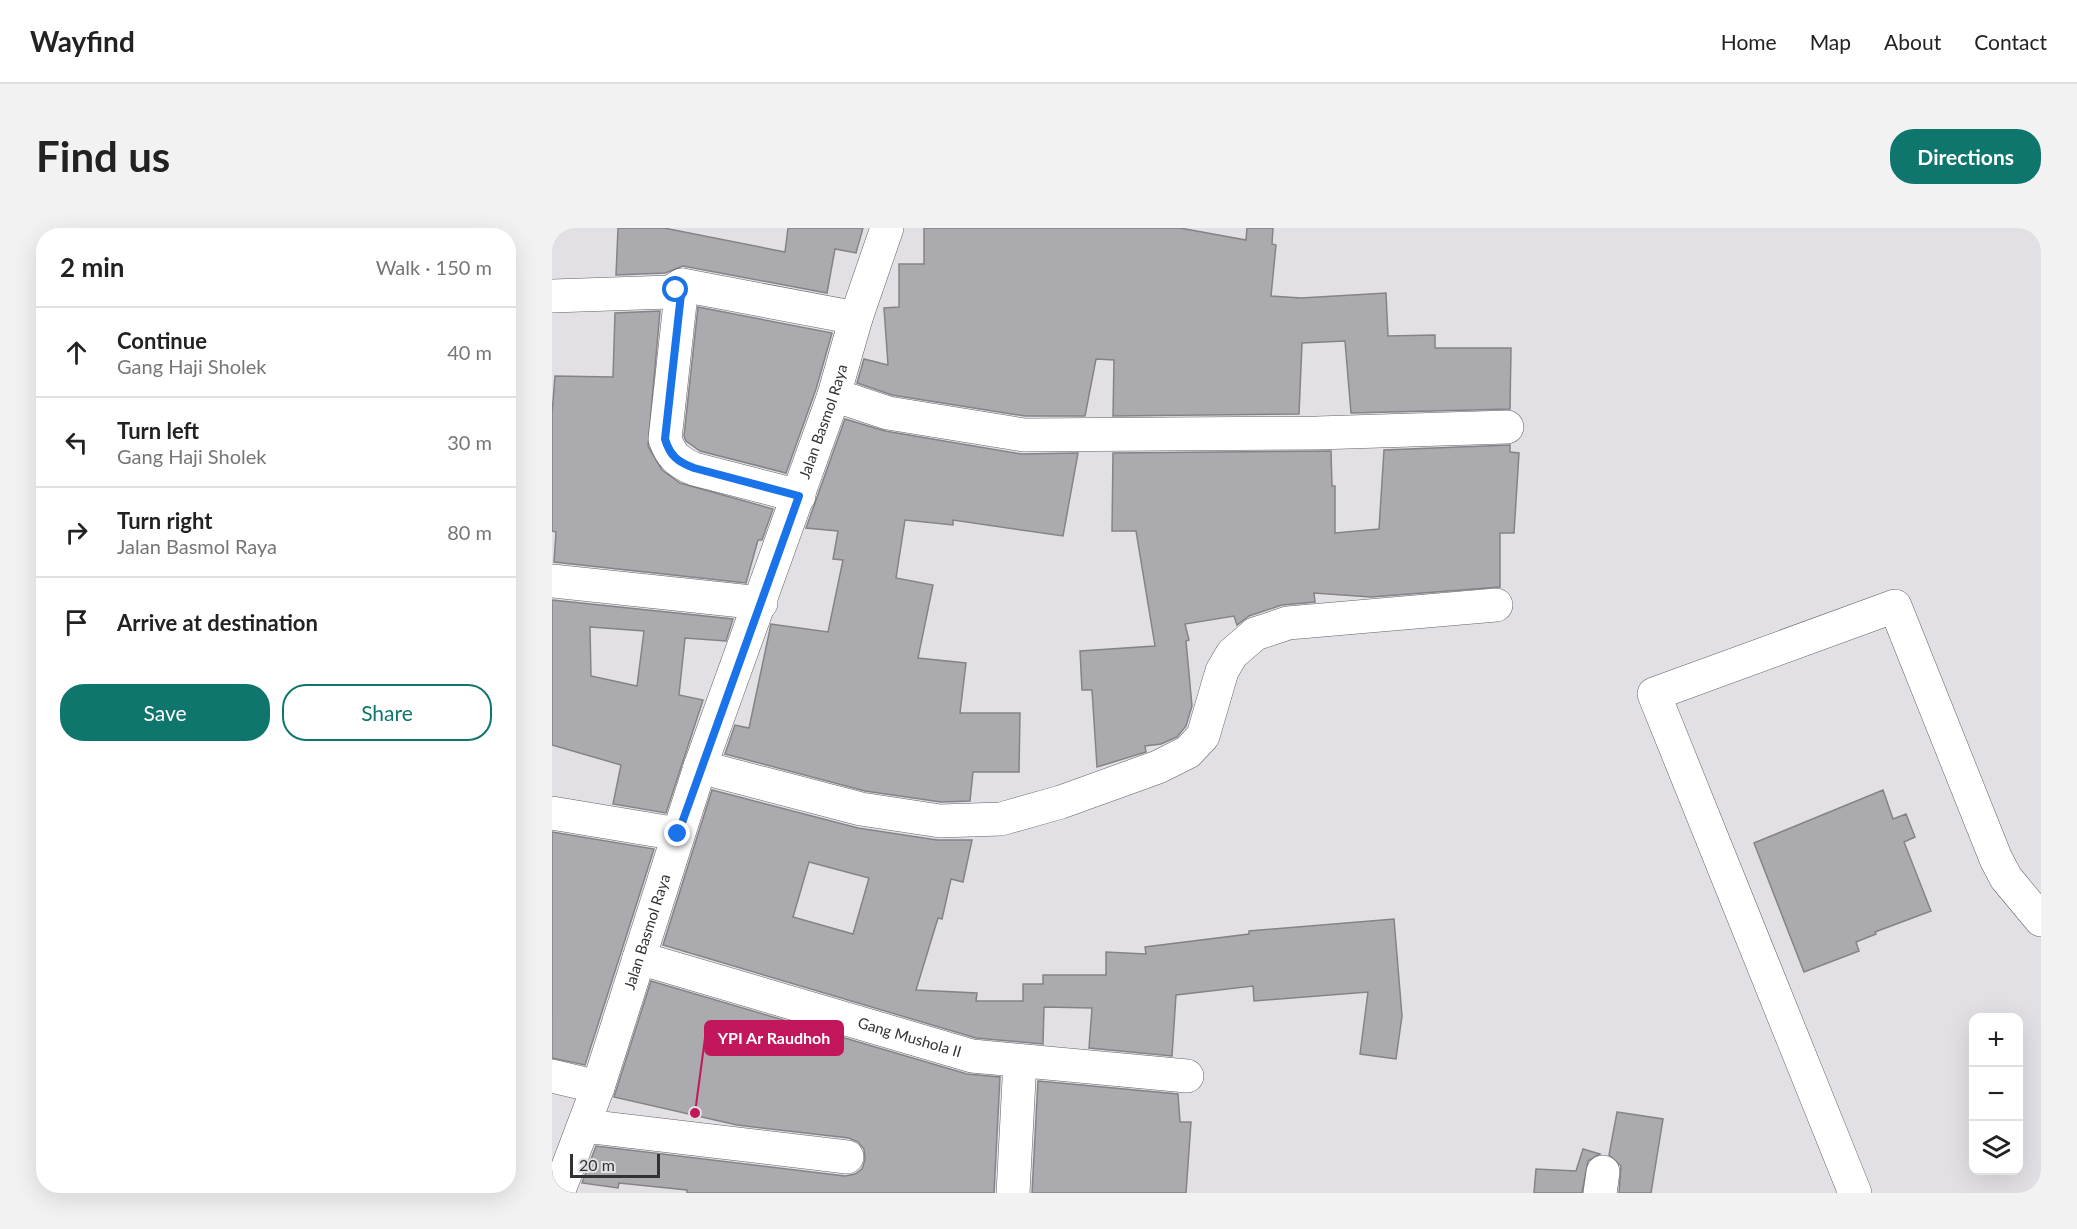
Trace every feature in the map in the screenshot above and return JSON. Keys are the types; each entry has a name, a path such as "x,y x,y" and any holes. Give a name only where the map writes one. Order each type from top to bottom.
{"street":[{"name":"Jalan Basmol Raya","path":"558,1193 585,1126 700,767 799,496 887,228"},
{"path":"682,285 665,439 669,453 680,463 694,468 799,496"},
{"path":"552,296 670,292 682,285 856,318"},
{"path":"834,395 888,413 1024,435 1167,432 1317,433 1507,427"},
{"path":"552,581 760,603"},
{"path":"700,767 861,809 940,821 1001,819 1070,799 1158,767 1188,752 1203,736 1222,670 1232,654 1255,634 1288,622 1496,605"},
{"path":"1855,1193 1654,694 1895,606 1996,859 2006,878 2041,920"},
{"path":"552,813 678,834"},
{"name":"Gang Mushola II","path":"639,958 972,1056 1187,1076"},
{"path":"1013,1193 1020,1061"},
{"path":"552,1076 598,1087"},
{"path":"585,1126 847,1157"}],"building":[{"path":"618,228 664,228 785,252 788,228 863,228 856,253 835,249 827,293 683,266 665,273 616,275"},
{"path":"924,228 1180,228 1246,240 1247,228 1273,228 1272,244 1276,245 1271,296 1301,298 1386,293 1388,336 1435,335 1435,348 1511,348 1510,409 1351,413 1345,341 1302,343 1299,414 1113,416 1114,360 1096,359 1085,416 1025,416 892,395 857,383 864,359 888,365 884,308 899,307 899,264 924,264"},
{"path":"698,307 832,333 816,389 786,473 700,451 686,441 684,436"},
{"path":"660,311 648,446 662,470 680,483 773,509 762,540 758,540 746,583 554,562 556,532 552,531 552,414 555,376 613,377 615,313"},
{"path":"845,419 885,431 1021,454 1078,453 1063,536 953,520 953,525 905,520 896,578 933,585 918,658 966,663 960,713 1020,713 1019,772 973,772 970,801 941,802 865,791 725,754 735,725 749,728 771,624 828,632 843,560 833,559 838,531 806,528"},
{"path":"1510,445 1510,452 1519,453 1514,533 1500,533 1500,587 1371,597 1314,593 1315,602 1282,605 1249,616 1237,625 1234,616 1185,624 1189,640 1186,641 1192,706 1186,726 1177,737 1161,744 1145,746 1146,752 1097,767 1092,690 1082,690 1080,651 1155,646 1136,531 1112,531 1113,453 1331,451 1332,486 1335,486 1335,533 1379,529 1384,450"},
{"path":"552,600 733,619 726,641 685,638 679,695 703,700 666,813 613,804 621,765 552,745","holes":["590,627 644,631 637,686 591,676"]},
{"path":"712,790 858,828 937,840 972,840 963,882 951,879 942,919 938,918 916,990 977,993 976,1001 1023,1001 1023,984 1043,984 1043,975 1106,975 1106,952 1146,954 1145,947 1249,934 1249,931 1394,919 1402,1016 1396,1059 1360,1054 1368,992 1254,1001 1253,986 1176,995 1172,1056 1089,1048 1092,1008 1044,1007 1043,1044 976,1038 663,945","holes":["809,862 869,878 853,934 793,917"]},
{"path":"1883,790 1893,819 1906,814 1915,837 1904,842 1931,911 1875,932 1876,934 1856,942 1859,951 1804,972 1754,843"},
{"path":"552,832 654,849 585,1065 552,1058"},
{"path":"651,981 967,1074 1000,1077 994,1193 687,1193 687,1190 619,1183 618,1188 582,1183 596,1146 845,1176 855,1174 862,1169 865,1160 864,1149 858,1142 849,1138 737,1125 614,1097"},
{"path":"1038,1081 1178,1094 1180,1122 1191,1122 1186,1193 1032,1193"},
{"path":"1617,1112 1663,1119 1651,1193 1619,1193 1621,1166 1609,1155"},
{"path":"1583,1149 1600,1154 1588,1161 1582,1193 1534,1193 1536,1169 1576,1171"}],"place":[{"name":"YPI Ar Raudhoh","path":"695,1113"}],"route":[{"path":"676,290 682,285 665,439 669,453 680,463 694,468 799,496 700,767 678,834"}]}
